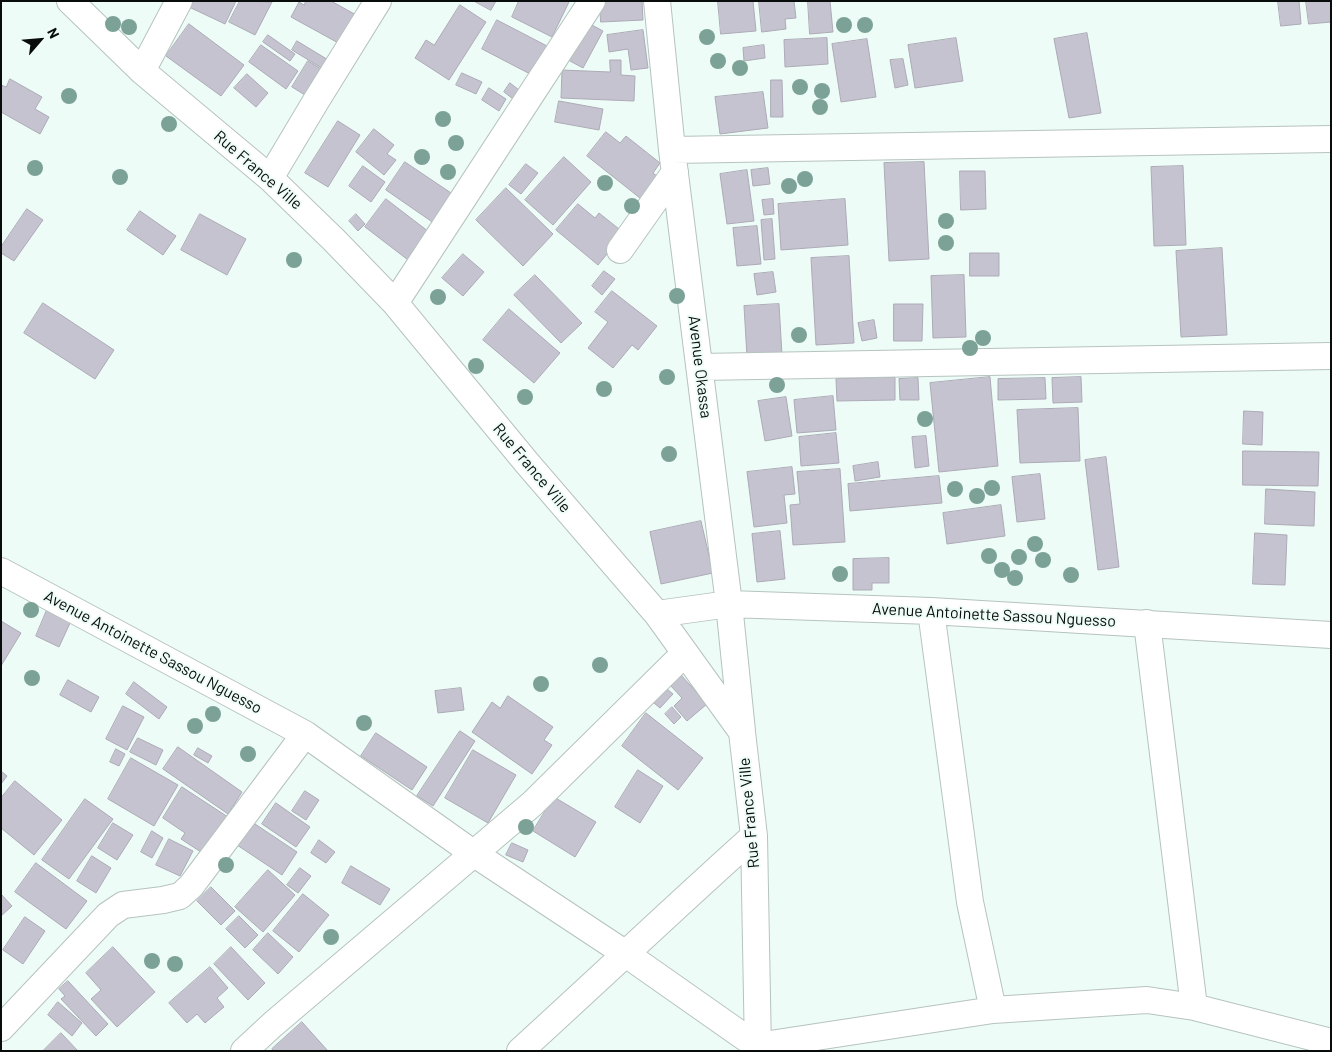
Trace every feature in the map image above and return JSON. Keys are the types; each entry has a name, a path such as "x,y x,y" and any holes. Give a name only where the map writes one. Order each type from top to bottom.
{"street":[{"name":"Rue France Ville","path":"70,1 142,71 270,178 395,303 526,463 657,614 742,732 754,836 758,1048"},
{"path":"142,71 179,1"},
{"path":"270,178 378,1"},
{"path":"395,303 592,1"},
{"name":"Avenue Okassa","path":"656,1 673,161 729,604 742,732"},
{"path":"620,250 673,161 1331,139"},
{"path":"700,367 1331,356"},
{"name":"Avenue Antoinette Sassou Nguesso","path":"1,571 305,734 473,853 626,954 758,1048"},
{"name":"Avenue Antoinette Sassou Nguesso","path":"657,614 729,604 931,611 1331,634"},
{"path":"931,611 970,902 992,1010"},
{"path":"1147,623 1194,1007"},
{"path":"244,1051 272,1025 532,804 685,653"},
{"path":"1,1028 108,915 123,905 180,896 191,886 305,734"},
{"path":"520,1051 754,836"},
{"path":"758,1048 992,1010 1148,1000 1194,1007 1331,1042"}],"building":[{"path":"191,1 236,1 225,24 189,7"},
{"path":"240,1 272,2 255,35 229,22"},
{"path":"306,1 331,1 358,16 342,45 291,17 299,2 304,5"},
{"path":"474,1 496,1 491,10"},
{"path":"519,1 569,2 552,37 512,17"},
{"path":"600,1 642,1 643,20 601,22"},
{"path":"718,1 753,1 756,31 721,34"},
{"path":"759,1 794,1 796,18 785,19 786,29 762,32"},
{"path":"808,1 830,1 833,32 810,34"},
{"path":"1278,1 1299,1 1301,24 1281,26"},
{"path":"1306,1 1331,1 1331,22 1309,24"},
{"path":"460,5 486,22 449,80 415,58 426,40 434,45"},
{"path":"497,20 549,47 534,76 482,49"},
{"path":"189,24 244,65 221,96 166,56"},
{"path":"590,24 603,31 583,68 570,61"},
{"path":"643,30 648,68 631,70 628,49 609,52 607,35"},
{"path":"1087,33 1101,113 1069,118 1054,39"},
{"path":"268,35 295,54 290,61 263,42"},
{"path":"827,38 828,64 785,67 784,40"},
{"path":"956,38 963,81 915,88 908,45"},
{"path":"867,39 876,97 841,102 832,44"},
{"path":"297,41 330,61 325,70 292,50"},
{"path":"261,45 298,71 286,89 249,62"},
{"path":"764,45 765,58 744,61 743,48"},
{"path":"903,59 908,85 895,88 890,60"},
{"path":"610,60 621,60 621,75 635,76 634,101 561,98 562,70 610,72"},
{"path":"308,61 321,69 305,95 292,87"},
{"path":"462,73 482,82 476,94 456,85"},
{"path":"247,74 268,93 256,107 234,88"},
{"path":"10,79 42,97 35,109 49,117 40,134 1,112 1,85 6,87"},
{"path":"771,80 782,80 783,117 771,117"},
{"path":"510,83 523,93 517,102 504,92"},
{"path":"489,88 506,99 499,111 482,100"},
{"path":"763,92 768,128 720,134 715,97"},
{"path":"559,101 603,109 599,130 555,122"},
{"path":"338,121 360,135 328,187 305,173"},
{"path":"374,129 394,145 387,154 396,160 384,175 356,152"},
{"path":"606,132 620,143 626,136 660,163 653,173 662,180 645,202 587,156"},
{"path":"564,157 591,182 553,225 525,200"},
{"path":"405,162 460,199 441,228 386,190"},
{"path":"924,162 929,259 889,261 884,163"},
{"path":"526,164 538,173 521,194 509,185"},
{"path":"363,166 385,182 371,202 349,186"},
{"path":"1183,166 1186,245 1154,246 1151,167"},
{"path":"768,168 770,184 753,186 751,170"},
{"path":"747,170 754,221 727,224 720,174"},
{"path":"960,171 985,171 986,209 961,210"},
{"path":"506,188 553,234 523,266 476,220"},
{"path":"386,199 433,235 412,263 365,227"},
{"path":"773,199 774,214 764,215 762,200"},
{"path":"845,199 848,245 781,250 778,204"},
{"path":"578,204 595,218 599,213 624,233 598,265 556,230"},
{"path":"27,209 43,220 14,261 1,253 1,247"},
{"path":"140,211 176,236 163,255 127,230"},
{"path":"200,214 246,239 227,275 181,250"},
{"path":"356,214 365,224 358,231 349,221"},
{"path":"772,219 775,259 764,260 761,220"},
{"path":"757,226 761,264 737,266 733,228"},
{"path":"1222,248 1227,335 1181,337 1176,251"},
{"path":"970,253 999,253 999,276 970,276"},
{"path":"463,254 484,272 463,296 442,278"},
{"path":"849,256 854,343 816,345 811,258"},
{"path":"604,271 615,279 602,295 592,286"},
{"path":"773,272 776,292 757,295 754,274"},
{"path":"535,275 582,323 561,343 514,295"},
{"path":"964,275 966,337 933,338 931,276"},
{"path":"612,291 657,326 638,350 632,345 613,368 588,348 608,322 595,312"},
{"path":"43,303 114,350 95,379 24,333"},
{"path":"779,304 782,355 747,357 744,306"},
{"path":"894,304 923,304 922,341 894,341"},
{"path":"509,309 560,353 534,383 483,340"},
{"path":"874,320 877,338 862,341 858,323"},
{"path":"990,377 998,466 939,472 930,383"},
{"path":"1081,377 1082,402 1053,403 1052,378"},
{"path":"895,378 895,400 837,401 836,379"},
{"path":"918,378 919,400 900,400 899,379"},
{"path":"1045,378 1046,399 998,400 998,379"},
{"path":"833,396 836,430 797,433 794,400"},
{"path":"786,397 792,436 765,441 758,401"},
{"path":"1078,408 1080,461 1020,463 1017,410"},
{"path":"1244,411 1263,412 1262,445 1243,444"},
{"path":"836,433 839,463 801,466 799,437"},
{"path":"926,436 929,466 915,468 912,437"},
{"path":"1243,451 1319,452 1318,486 1243,485"},
{"path":"1106,457 1119,567 1098,570 1085,460"},
{"path":"878,462 880,477 855,481 853,466"},
{"path":"792,467 795,494 784,495 787,523 754,527 747,472"},
{"path":"840,469 845,542 793,545 790,505 800,504 797,472"},
{"path":"1040,474 1045,519 1017,522 1012,477"},
{"path":"939,476 942,503 850,511 848,484"},
{"path":"1266,489 1315,492 1314,526 1265,524"},
{"path":"1001,505 1005,536 947,544 943,513"},
{"path":"701,521 713,573 661,584 650,532"},
{"path":"780,531 785,579 757,582 752,534"},
{"path":"1255,533 1287,535 1285,585 1253,584"},
{"path":"889,558 889,583 872,583 872,590 853,590 853,559"},
{"path":"47,610 71,621 59,647 36,636"},
{"path":"1,621 21,633 1,666"},
{"path":"681,675 707,704 687,721 674,706 682,698 670,685"},
{"path":"68,680 99,697 91,712 60,695"},
{"path":"134,682 167,707 159,719 126,694"},
{"path":"461,688 464,710 438,713 435,691"},
{"path":"667,689 673,694 660,708 654,703"},
{"path":"508,696 553,727 544,740 552,745 532,774 472,732 492,702 500,708"},
{"path":"123,706 144,717 127,750 106,739"},
{"path":"672,707 681,717 674,724 665,714"},
{"path":"646,713 703,758 678,790 622,746"},
{"path":"460,731 475,741 433,806 417,796"},
{"path":"376,733 427,767 412,790 361,756"},
{"path":"138,738 163,750 156,765 130,752"},
{"path":"178,747 242,792 228,814 163,769"},
{"path":"198,748 212,756 208,763 194,755"},
{"path":"116,749 125,754 119,766 110,762"},
{"path":"473,750 516,775 488,823 445,798"},
{"path":"131,758 178,785 154,826 108,799"},
{"path":"638,770 663,786 640,823 615,807"},
{"path":"1,771 7,776 1,784"},
{"path":"15,781 62,820 34,855 1,828 1,798"},
{"path":"182,787 228,817 204,854 181,839 185,833 163,818"},
{"path":"305,791 319,800 306,820 292,811"},
{"path":"554,797 596,822 575,857 533,831"},
{"path":"85,799 113,819 69,879 42,860"},
{"path":"276,803 310,827 296,847 262,824"},
{"path":"249,820 297,852 282,875 234,843"},
{"path":"113,823 133,835 117,860 98,848"},
{"path":"152,831 163,838 152,858 141,852"},
{"path":"169,839 193,851 180,876 156,865"},
{"path":"319,840 335,852 326,863 311,853"},
{"path":"512,843 528,850 523,862 506,855"},
{"path":"92,856 111,868 96,893 77,881"},
{"path":"36,863 87,901 66,929 15,892"},
{"path":"351,866 390,889 380,905 342,883"},
{"path":"300,868 311,876 298,893 287,885"},
{"path":"268,870 295,895 263,932 235,907"},
{"path":"211,887 235,911 221,925 197,901"},
{"path":"1,894 12,906 1,916"},
{"path":"303,894 329,915 299,952 273,931"},
{"path":"239,916 258,935 245,948 226,929"},
{"path":"25,917 45,931 23,964 3,950"},
{"path":"268,933 293,957 278,974 253,950"},
{"path":"113,947 155,992 117,1027 91,999 101,990 86,973"},
{"path":"231,947 265,983 248,1000 214,964"},
{"path":"210,967 228,988 217,998 224,1007 205,1023 197,1014 187,1023 169,1003"},
{"path":"68,981 108,1024 96,1036 61,999 65,996 59,989"},
{"path":"58,1002 82,1023 72,1036 48,1015"},
{"path":"302,1022 328,1051 274,1051 272,1049"},
{"path":"61,1033 78,1051 43,1051"}]}
